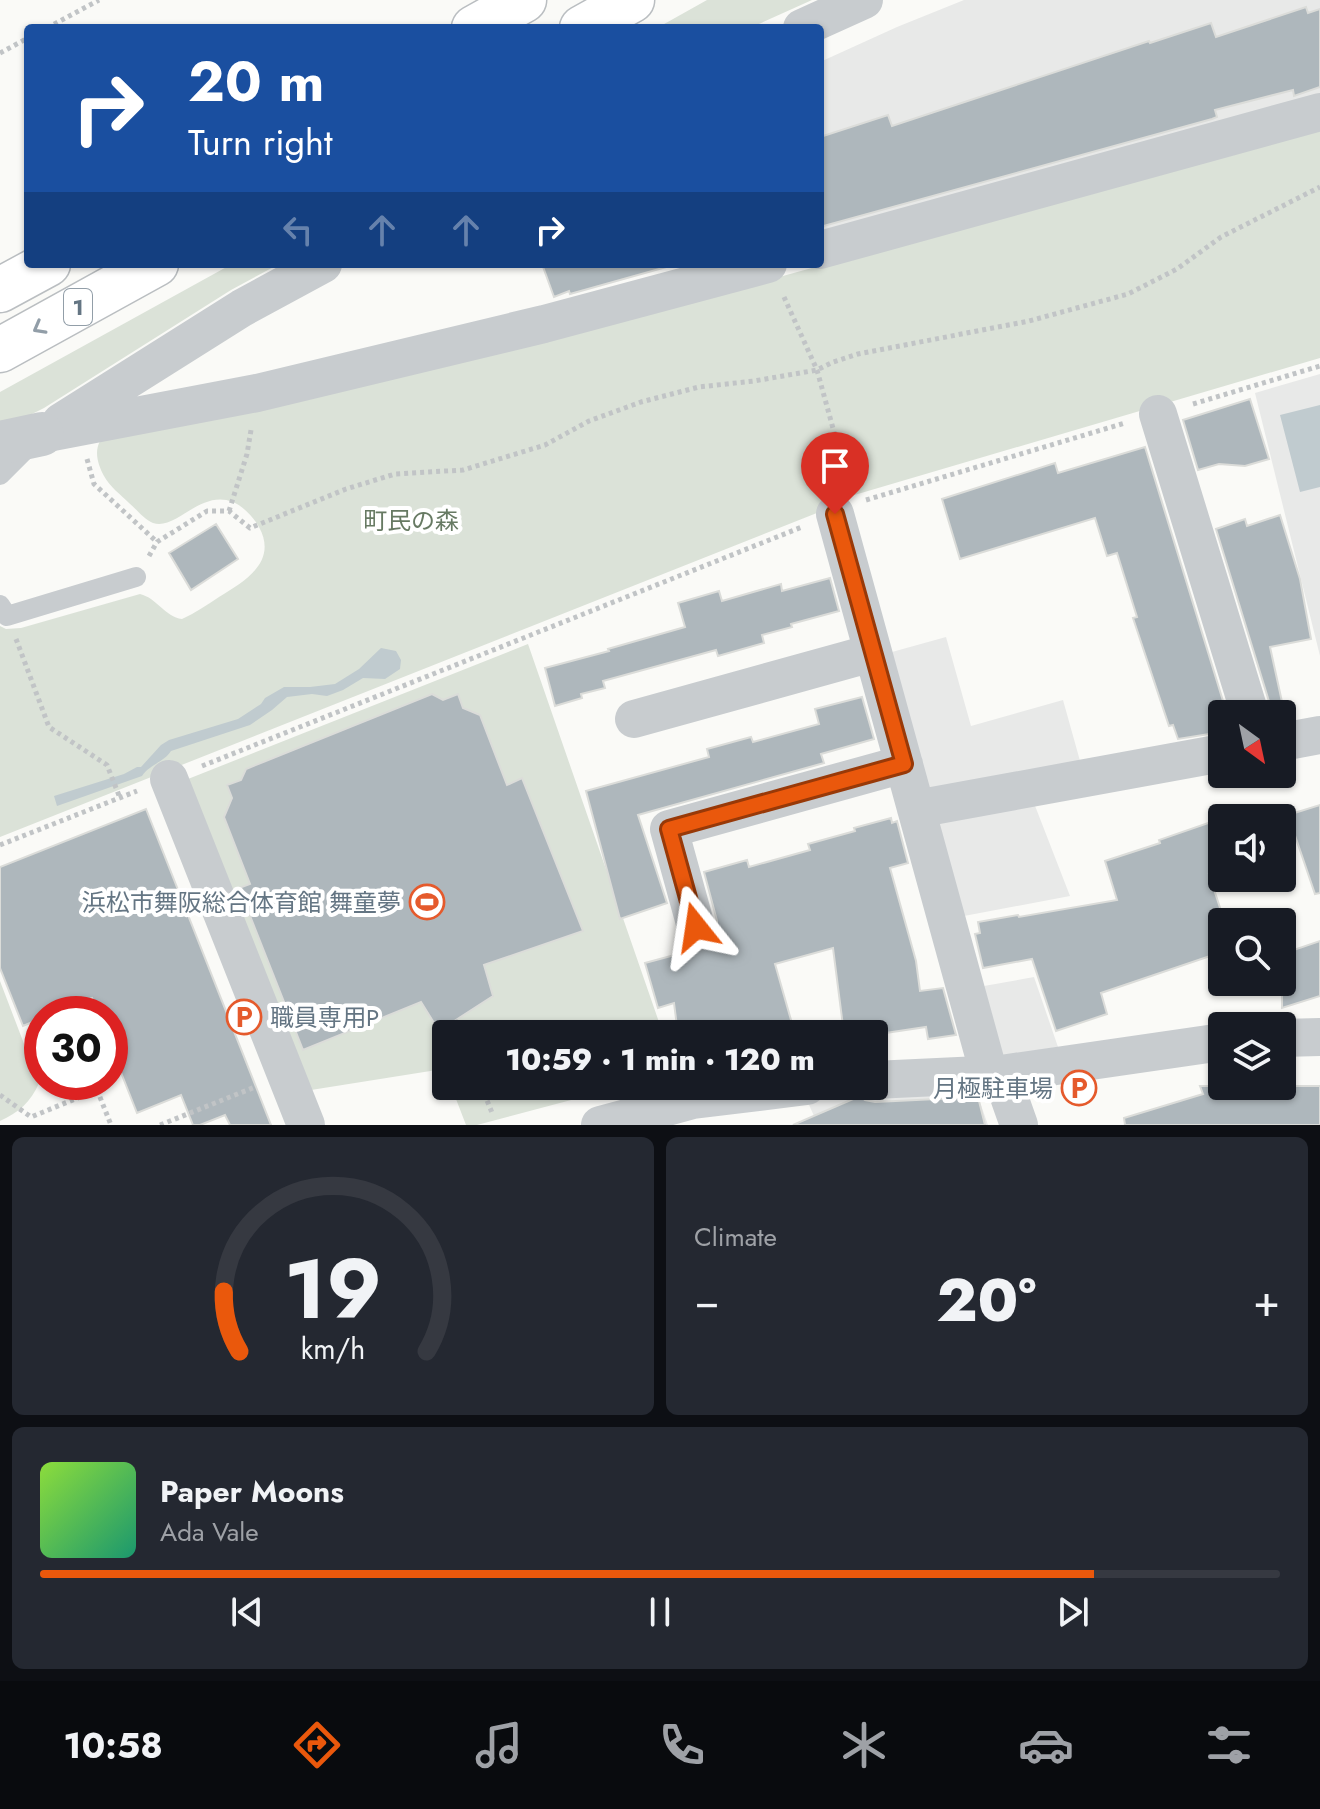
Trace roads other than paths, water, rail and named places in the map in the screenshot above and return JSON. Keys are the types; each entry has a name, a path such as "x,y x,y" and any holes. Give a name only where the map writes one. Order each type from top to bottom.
{"highway":[{"path":"481,24 524,0"},
{"path":"589,24 632,0"},
{"name":"1","path":"0,290 41,268"},
{"name":"1","path":"0,350 149,268"}],"street":[{"path":"811,24 864,0"},
{"path":"824,249 1320,112"},
{"path":"40,435 242,308 316,268"},
{"path":"40,435 257,393 544,324 775,277"},
{"path":"1158,414 1246,700"},
{"path":"844,509 872,653 916,809 995,1074 1019,1125"},
{"path":"634,719 872,653"},
{"path":"1296,739 1320,735"},
{"path":"916,809 1208,756"},
{"path":"696,927 669,829 904,764"},
{"path":"169,779 306,1125"},
{"path":"1296,1038 1320,1037"},
{"path":"888,1079 995,1074 1208,1044"},
{"path":"600,1125 695,1113 749,1100"}],"lane":[{"path":"0,475 40,435"},
{"path":"4,610 136,577"}],"place":[{"name":"浜松市舞阪総合体育館 舞童夢","path":"427,902"},
{"name":"職員専用P","path":"244,1017"},
{"name":"月極駐車場","path":"1079,1088"}],"park label":[{"name":"町民の森","path":"411,520"}]}
